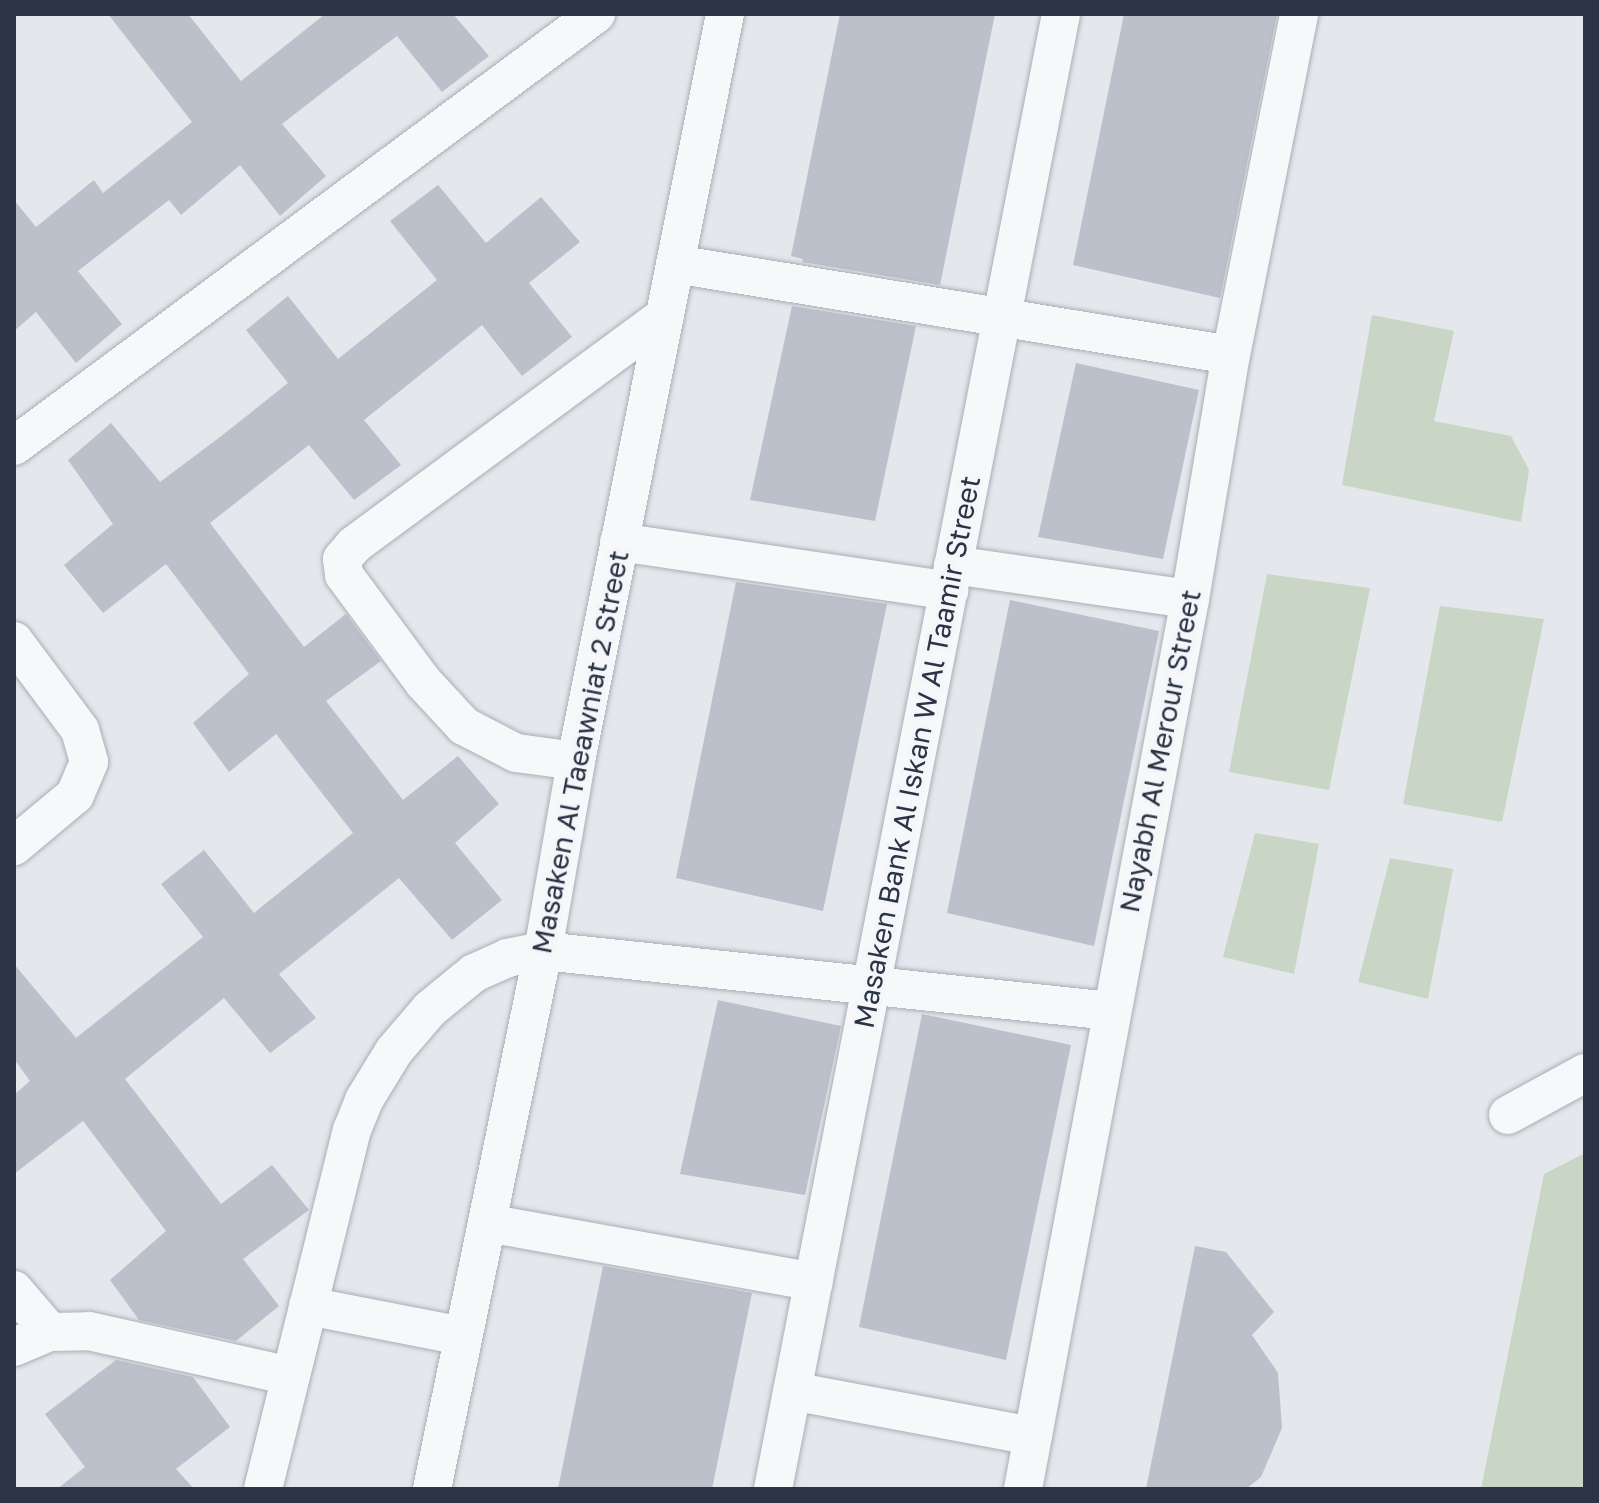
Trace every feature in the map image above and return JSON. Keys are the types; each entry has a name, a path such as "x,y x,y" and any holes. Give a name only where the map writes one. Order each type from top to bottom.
{"street":[{"path":"14,446 596,14"},
{"name":"Masaken Al Taeawniat 2 Street","path":"432,1489 543,951 576,761 725,14"},
{"name":"Masaken Bank Al Iskan W Al Taamir Street","path":"773,1489 1061,14"},
{"name":"Nayabh Al Merour Street","path":"1023,1489 1190,599 1231,355 1299,14"},
{"path":"675,264 1231,355"},
{"path":"576,761 516,753 464,726 443,706 344,575 342,559 354,545 665,316"},
{"path":"619,542 951,578 1190,599"},
{"path":"14,641 80,730 89,762 75,795 14,846"},
{"path":"263,1489 352,1130 377,1075 450,989 474,973 507,958 543,951 1111,1011"},
{"path":"1508,1115 1585,1073"},
{"path":"487,1223 814,1282"},
{"path":"14,1290 50,1332"},
{"path":"308,1306 463,1336"},
{"path":"14,1347 50,1332 89,1331 290,1376"},
{"path":"792,1391 1033,1436"}],"green space":[{"path":"1372,315 1454,331 1434,421 1511,436 1529,470 1521,522 1342,485"},
{"path":"1267,574 1370,588 1329,790 1229,772"},
{"path":"1440,606 1544,619 1502,822 1403,804"},
{"path":"1255,833 1319,844 1294,974 1223,957"},
{"path":"1390,858 1453,869 1428,999 1358,982"},
{"path":"1585,1153 1585,1489 1481,1489 1544,1174"}],"building":[{"path":"108,14 188,14 241,81 325,14 453,14 489,56 442,92 397,36 336,82 282,124 326,176 280,216 240,165 181,215 169,200 78,271 122,324 76,363 36,312 14,331 14,200 36,227 94,180 103,193 192,122"},
{"path":"840,14 995,14 940,285 802,262 803,259 791,256"},
{"path":"1124,14 1277,14 1220,298 1073,265"},
{"path":"438,185 486,243 541,197 580,242 529,283 572,337 522,376 482,325 364,420 401,465 354,500 309,445 210,523 304,647 346,614 381,661 326,701 403,800 458,756 499,804 455,843 502,900 452,940 399,878 279,974 316,1018 270,1053 224,998 125,1079 221,1204 272,1165 309,1210 243,1259 279,1306 236,1341 139,1320 110,1280 166,1231 83,1121 14,1174 14,1095 30,1081 14,1059 14,964 76,1038 203,937 161,884 204,850 254,913 353,833 276,734 229,772 193,723 249,674 166,564 103,613 64,565 113,524 68,460 111,423 160,482 288,383 246,330 288,296 338,359 437,280 390,221"},
{"path":"792,306 916,326 875,521 750,500"},
{"path":"1076,363 1199,390 1163,559 1038,537"},
{"path":"736,582 887,604 823,911 676,878"},
{"path":"1010,600 1159,631 1094,946 947,913"},
{"path":"718,1000 841,1026 805,1195 680,1174"},
{"path":"922,1014 1071,1045 1006,1360 859,1327"},
{"path":"1195,1246 1226,1252 1274,1312 1252,1335 1278,1373 1282,1428 1261,1477 1246,1489 1146,1489"},
{"path":"603,1266 752,1293 712,1489 558,1489"},
{"path":"116,1360 193,1377 230,1427 176,1469 194,1489 57,1489 85,1467 45,1414"}]}
